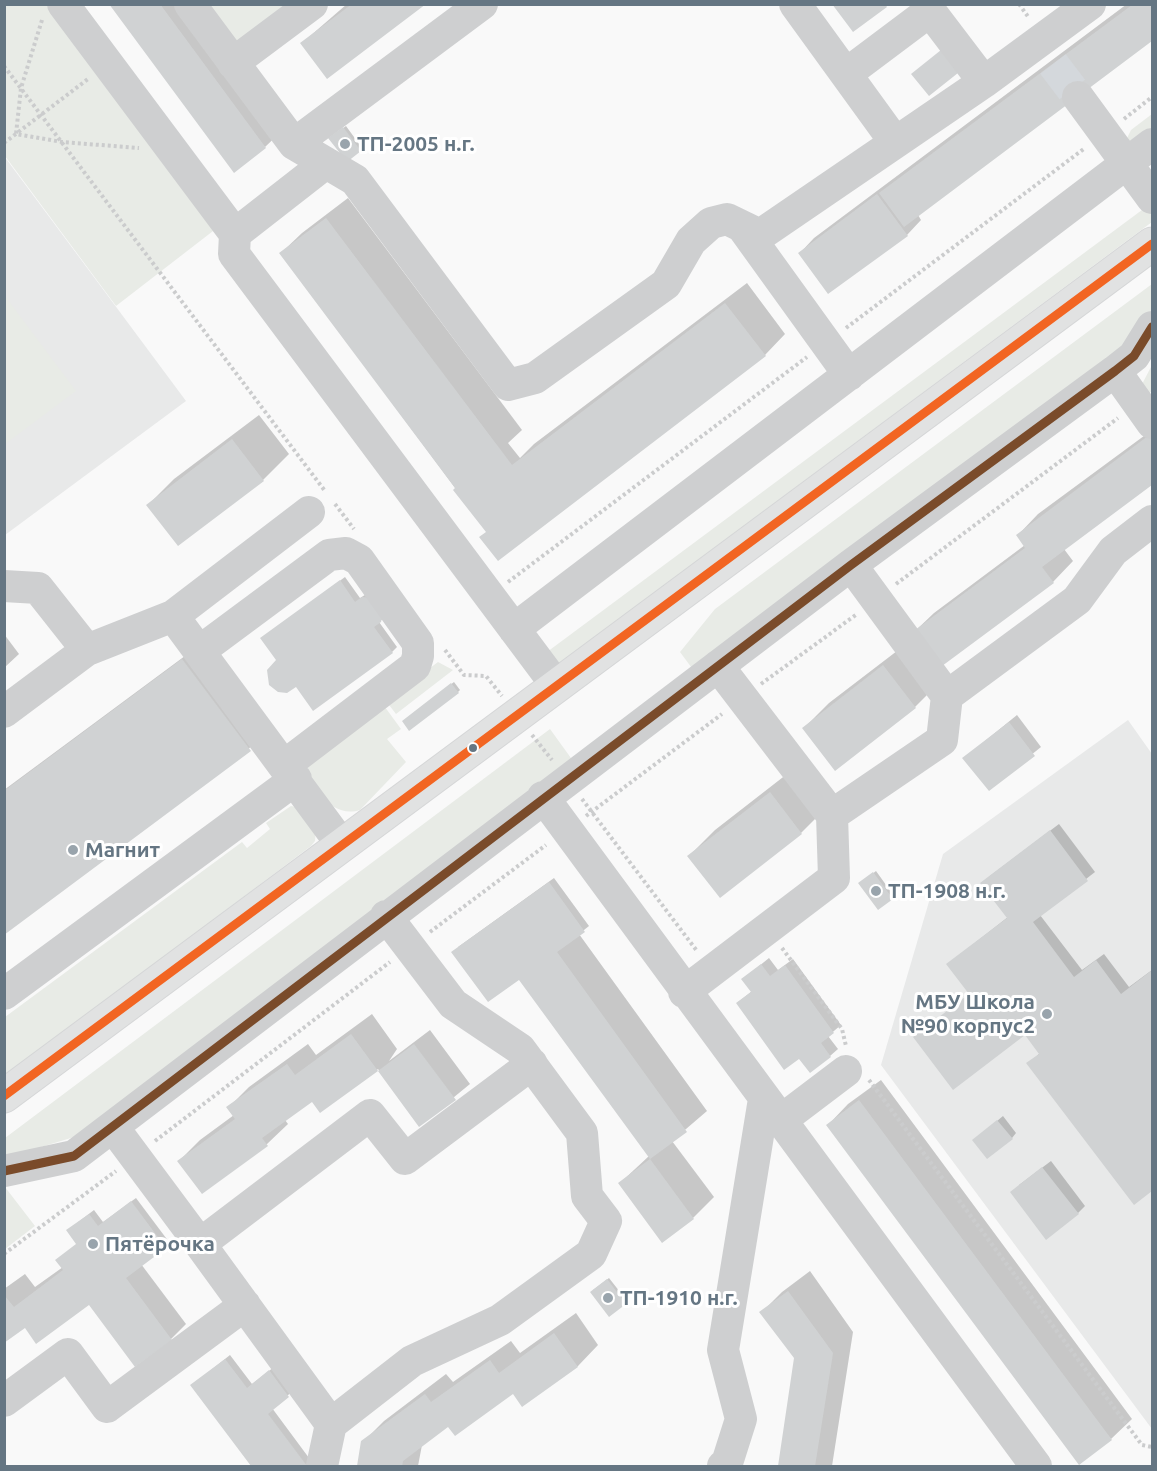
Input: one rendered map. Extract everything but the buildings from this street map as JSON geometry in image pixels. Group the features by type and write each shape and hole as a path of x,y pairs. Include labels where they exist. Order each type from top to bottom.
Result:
{"main road":[{"path":"4,1096 1152,244"}],"street":[{"path":"190,4 294,144 355,180 508,385 535,378 666,284 691,241 711,223 727,219 760,235 984,82 1046,53 1090,4"},
{"path":"233,63 312,4"},
{"path":"294,144 482,4"},
{"path":"795,4 895,142"},
{"path":"846,74 928,8 984,82"},
{"path":"53,10 108,64 173,150 235,234 234,254 556,685"},
{"path":"1078,97 1152,198"},
{"path":"514,629 1152,144"},
{"path":"235,234 326,163"},
{"path":"743,228 849,375"},
{"path":"4,1171 74,1156 386,916 850,565 1115,371 1134,356 1152,327"},
{"path":"1115,371 1145,413"},
{"path":"4,712 87,650 173,616 309,512"},
{"path":"947,696 1077,600 1113,551 1152,521"},
{"path":"4,994 290,772 415,666 418,643 359,560 346,553 329,555 201,650"},
{"path":"832,815 942,740 947,696 850,565"},
{"path":"4,586 38,588 87,650"},
{"path":"173,616 201,650 342,845"},
{"path":"684,992 834,878 832,815 718,666"},
{"path":"555,789 579,821 684,992 1036,1467"},
{"path":"322,1467 332,1424 412,1361 500,1320 591,1254 606,1221 587,1196 582,1133 520,1049 453,1004 386,916"},
{"path":"200,1244 370,1115 405,1159 532,1064"},
{"path":"723,1467 728,1463 741,1419 723,1350 772,1110 852,1065"},
{"path":"113,1127 136,1155 332,1424"},
{"path":"4,1401 68,1354 107,1407 244,1305"}],"path":[{"path":"16,134 21,88 53,10"},
{"path":"4,143 108,64"},
{"path":"4,66 358,535"},
{"path":"16,134 62,142 173,150"},
{"path":"4,1254 411,946 876,599 1145,413"},
{"path":"443,647 464,675 486,676 517,715 555,789 579,821 712,971"},
{"path":"768,928 842,1029 852,1065 1142,1445 1152,1447"}],"shaded area":[{"path":"4,5 63,5 226,221 116,306 5,156"},
{"path":"190,5 312,5 233,63"},
{"path":"1152,114 1152,142 1147,146 1126,140 1131,130"},
{"path":"4,156 186,401 5,535 4,535"},
{"path":"1146,207 1152,216 1152,222 557,665 547,652"},
{"path":"1152,284 1152,320 1130,356 697,675 680,652 715,609"},
{"path":"5,296 76,391 5,444"},
{"path":"1152,365 1152,391 1143,398 1140,388"},
{"path":"438,662 453,670 396,714 386,701"},
{"path":"382,703 401,729 387,739 406,762 360,810 349,812 340,810 324,799 299,766"},
{"path":"1128,720 1152,754 1152,1429 881,1065 943,854"},
{"path":"550,729 576,765 84,1134 5,1158 5,1138"},
{"path":"291,806 296,807 316,830 315,841 311,846 5,1077 5,1017 242,842 247,848 270,829 266,823"},
{"path":"5,1187 35,1226 5,1249"}],"tunnel":[{"path":"1053,64 1078,97"}],"transit line":[{"path":"4,1096 1152,244"},
{"path":"4,1171 74,1156 851,565 1115,371 1134,356 1152,327"}],"place":[{"name":"ТП-2005 н.г.","path":"345,144"},
{"name":"Магнит","path":"73,850"},
{"name":"ТП-1908 н.г.","path":"876,891"},
{"name":"МБУ Школа №90 корпус2","path":"1047,1014"},
{"name":"Пятёрочка","path":"93,1244"},
{"name":"ТП-1910 н.г.","path":"608,1298"}]}
